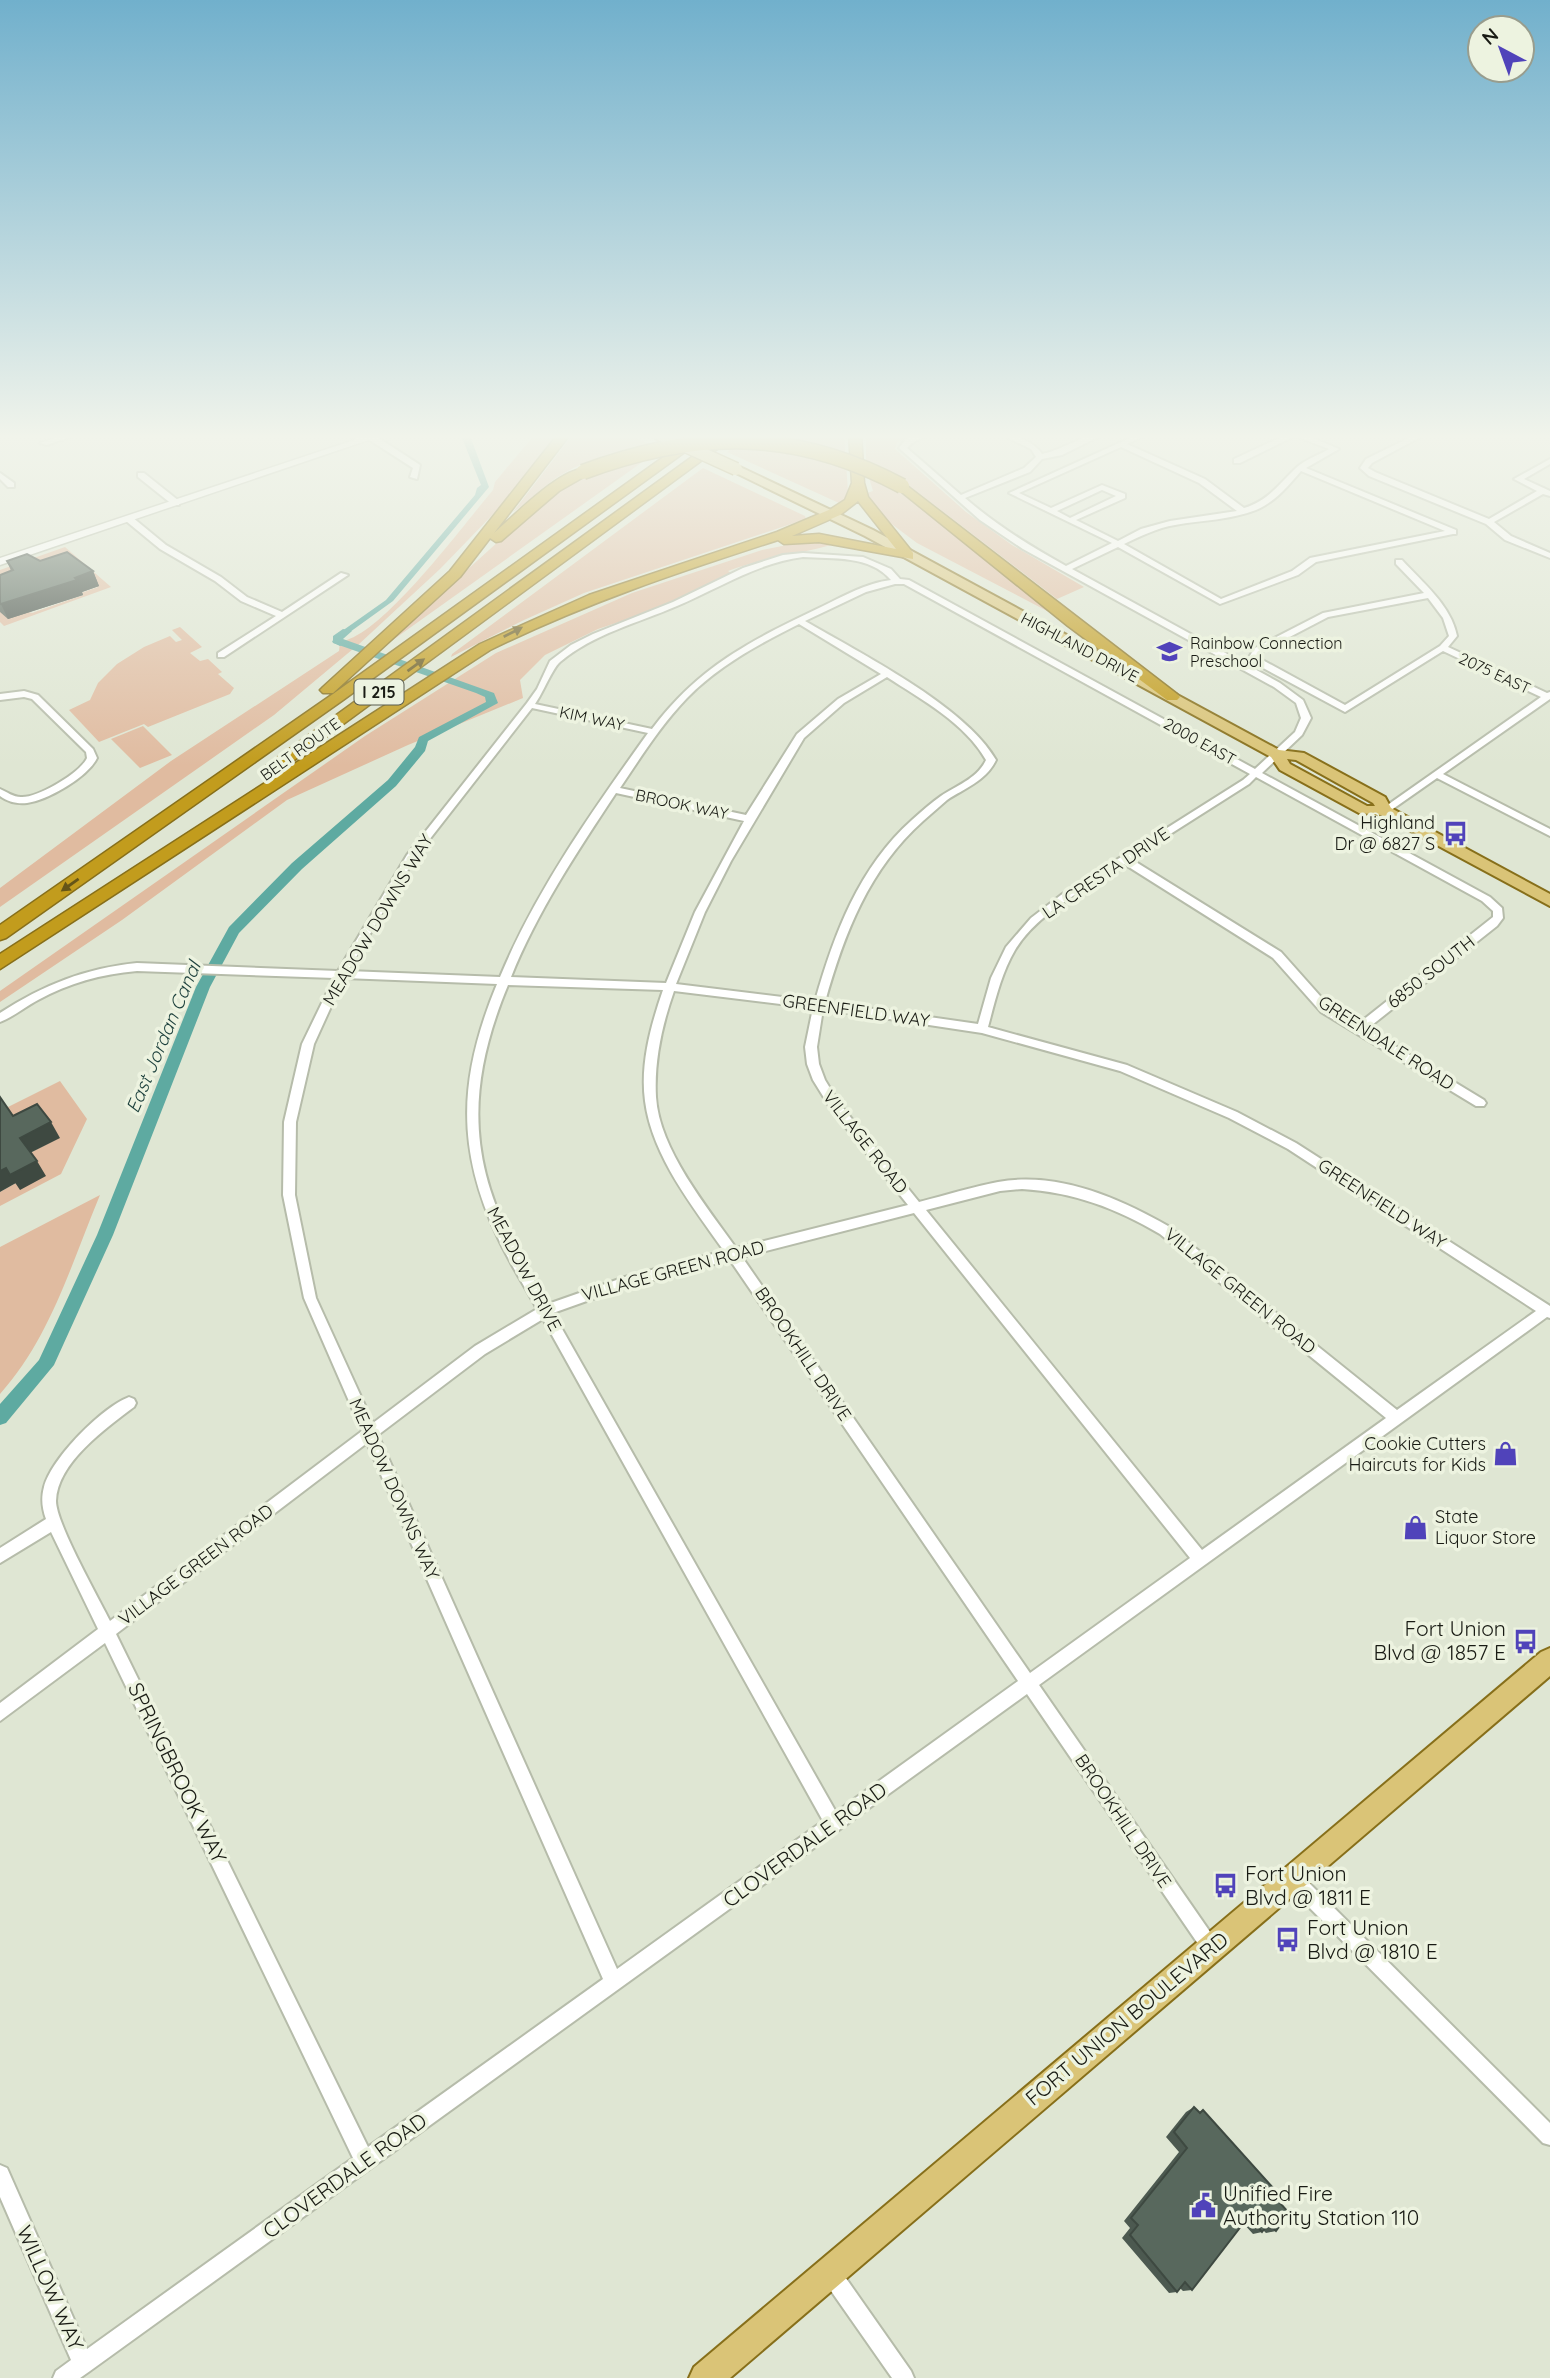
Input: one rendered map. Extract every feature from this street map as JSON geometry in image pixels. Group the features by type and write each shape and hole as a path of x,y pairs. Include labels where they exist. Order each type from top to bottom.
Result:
{"highway":[{"path":"455,574 478,544"},
{"path":"104,861 327,691 490,544"},
{"name":"BELT ROUTE","path":"0,934 551,544"},
{"name":"BELT ROUTE","path":"0,963 581,544"},
{"path":"23,948 485,647 527,625 618,588 749,544"},
{"path":"744,546 757,544"},
{"path":"851,544 908,555"},
{"path":"899,544 908,555"},
{"path":"974,544 1073,623 1172,696"}],"main road":[{"name":"HIGHLAND DRIVE","path":"887,544 1276,754 1285,767 1364,810 1384,811 1550,901"},
{"name":"FORT UNION BOULEVARD","path":"705,2378 1550,1660"}],"street":[{"path":"0,562 54,544"},
{"path":"159,544 218,579 244,599 282,615"},
{"path":"1022,544 1065,569 1115,544"},
{"path":"1119,544 1220,602 1295,573 1313,560 1393,544"},
{"path":"1522,544 1550,556"},
{"name":"MEADOW DOWNS WAY","path":"614,1983 310,1298 289,1195 290,1122 309,1044 341,975 411,857 530,705 553,663 574,647 766,562 803,555 856,558 888,571 897,580"},
{"path":"1399,562 1428,595 1451,623 1452,636 1443,648 1345,709 1261,664 1253,657 1258,650 1326,615 1428,595"},
{"name":"LA CRESTA DRIVE","path":"982,1029 996,978 1012,947 1035,920 1065,897 1246,782 1304,726 1304,710 1293,694 1065,569"},
{"path":"221,655 344,575"},
{"name":"MEADOW DRIVE","path":"834,1824 504,1238 482,1188 472,1136 473,1087 481,1042 505,980 561,869 654,732 694,687 743,650 878,584 897,580"},
{"name":"2000 EAST","path":"897,580 916,586 1255,772 1486,899 1498,910"},
{"name":"VILLAGE ROAD","path":"799,621 887,674 946,714 983,744 991,760 985,771 942,800 908,828 880,861 856,900 838,942 811,1043 813,1064 821,1085 835,1106 1201,1560"},
{"name":"2075 EAST","path":"1443,648 1549,696"},
{"name":"BROOKHILL DRIVE","path":"887,674 841,699 800,736 711,888 670,987 652,1049 648,1073 656,1125 666,1150 734,1254 1211,1948"},
{"path":"0,697 24,694 35,697 92,756 86,768 59,787 38,797 20,800 6,798 0,792"},
{"path":"1384,811 1549,696"},
{"name":"KIM WAY","path":"530,705 654,732"},
{"path":"1436,774 1550,833"},
{"name":"BROOK WAY","path":"614,790 750,819"},
{"name":"GREENDALE ROAD","path":"1124,859 1278,955 1304,989 1325,1009 1480,1103"},
{"name":"6850 SOUTH","path":"1358,1030 1493,924 1498,918 1498,910"},
{"name":"GREENFIELD WAY","path":"0,1018 39,993 90,973 137,967 670,987 820,1005 982,1029 1123,1068 1233,1115 1292,1146 1548,1312"},
{"name":"VILLAGE GREEN ROAD","path":"0,1713 480,1350 544,1311 625,1282 1000,1185 1056,1186 1082,1192 1130,1210 1164,1230 1398,1419"},
{"name":"CLOVERDALE ROAD","path":"63,2378 1548,1312"},
{"name":"SPRINGBROOK WAY","path":"129,1403 88,1435 58,1473 48,1502 54,1522 365,2162"},
{"path":"0,1556 54,1522"},
{"path":"1293,1879 1550,2136"},
{"name":"WILLOW WAY","path":"0,2175 83,2364"},
{"path":"829,2271 904,2378"}],"shaded area":[{"path":"449,544 464,544 358,645 343,641 360,634 380,619"},
{"path":"496,544 527,544 390,642 382,647"},
{"path":"600,544 731,544 584,593 451,657"},
{"path":"792,544 835,544 728,571 731,573 652,611 598,629 545,655 520,680 523,698 408,745 287,800 122,920 0,1002 0,991 365,736 496,653 632,593 762,550"},
{"path":"919,544 968,544 1049,612"},
{"path":"985,544 1011,544 1084,587 1057,599"},
{"path":"65,547 111,587 4,626 0,622 0,602 32,613 98,587 0,592 0,570"},
{"path":"180,627 202,647 190,653 200,661 208,659 222,672 218,674 234,688 230,694 148,727 144,724 99,742 69,710 90,700 98,683 117,664 144,647 170,636 176,642 182,640 172,630"},
{"path":"340,643 353,649 274,715 0,907 0,888 171,761 339,651"},
{"path":"143,726 172,755 140,768 111,739"},
{"path":"60,1081 87,1119 61,1174 0,1206 0,1192 16,1183 30,1153 60,1137 23,1131 0,1111"},
{"path":"100,1195 46,1324 18,1372 0,1394 0,1247"}],"water":[{"path":"433,544 441,544 393,601 343,637 342,640 346,642 340,646 332,642 335,636 386,600"}],"building":[{"path":"67,552 93,571 75,578 77,580 0,603 0,575 13,570 7,561 27,554 40,561"},
{"path":"0,1097 13,1116 37,1104 51,1122 20,1138 37,1161 10,1175 6,1168 0,1171"},
{"name":"Unified Fire Authority Station 110","path":"1194,2107 1200,2113 1203,2110 1275,2190 1272,2194 1289,2213 1276,2231 1269,2223 1262,2232 1249,2216 1192,2290 1185,2282 1177,2292 1130,2235 1138,2225 1131,2218 1187,2148 1174,2132"}],"waterway":[{"name":"East Jordan Canal","path":"0,1417 45,1365 105,1235 203,987 234,930 297,866 392,783 421,748 423,739 492,703 490,695 337,641 338,636 347,631"}],"place":[{"name":"Rainbow Connection Preschool","path":"1170,652"},
{"name":"Highland Dr @ 6827 S","path":"1455,833"},
{"name":"Cookie Cutters Haircuts for Kids","path":"1506,1454"},
{"name":"State Liquor Store","path":"1415,1527"},
{"name":"Fort Union Blvd @ 1857 E","path":"1526,1641"},
{"name":"Fort Union Blvd @ 1811 E","path":"1225,1886"},
{"name":"Fort Union Blvd @ 1810 E","path":"1287,1940"},
{"name":"Unified Fire Authority Station 110","path":"1203,2206"}]}
